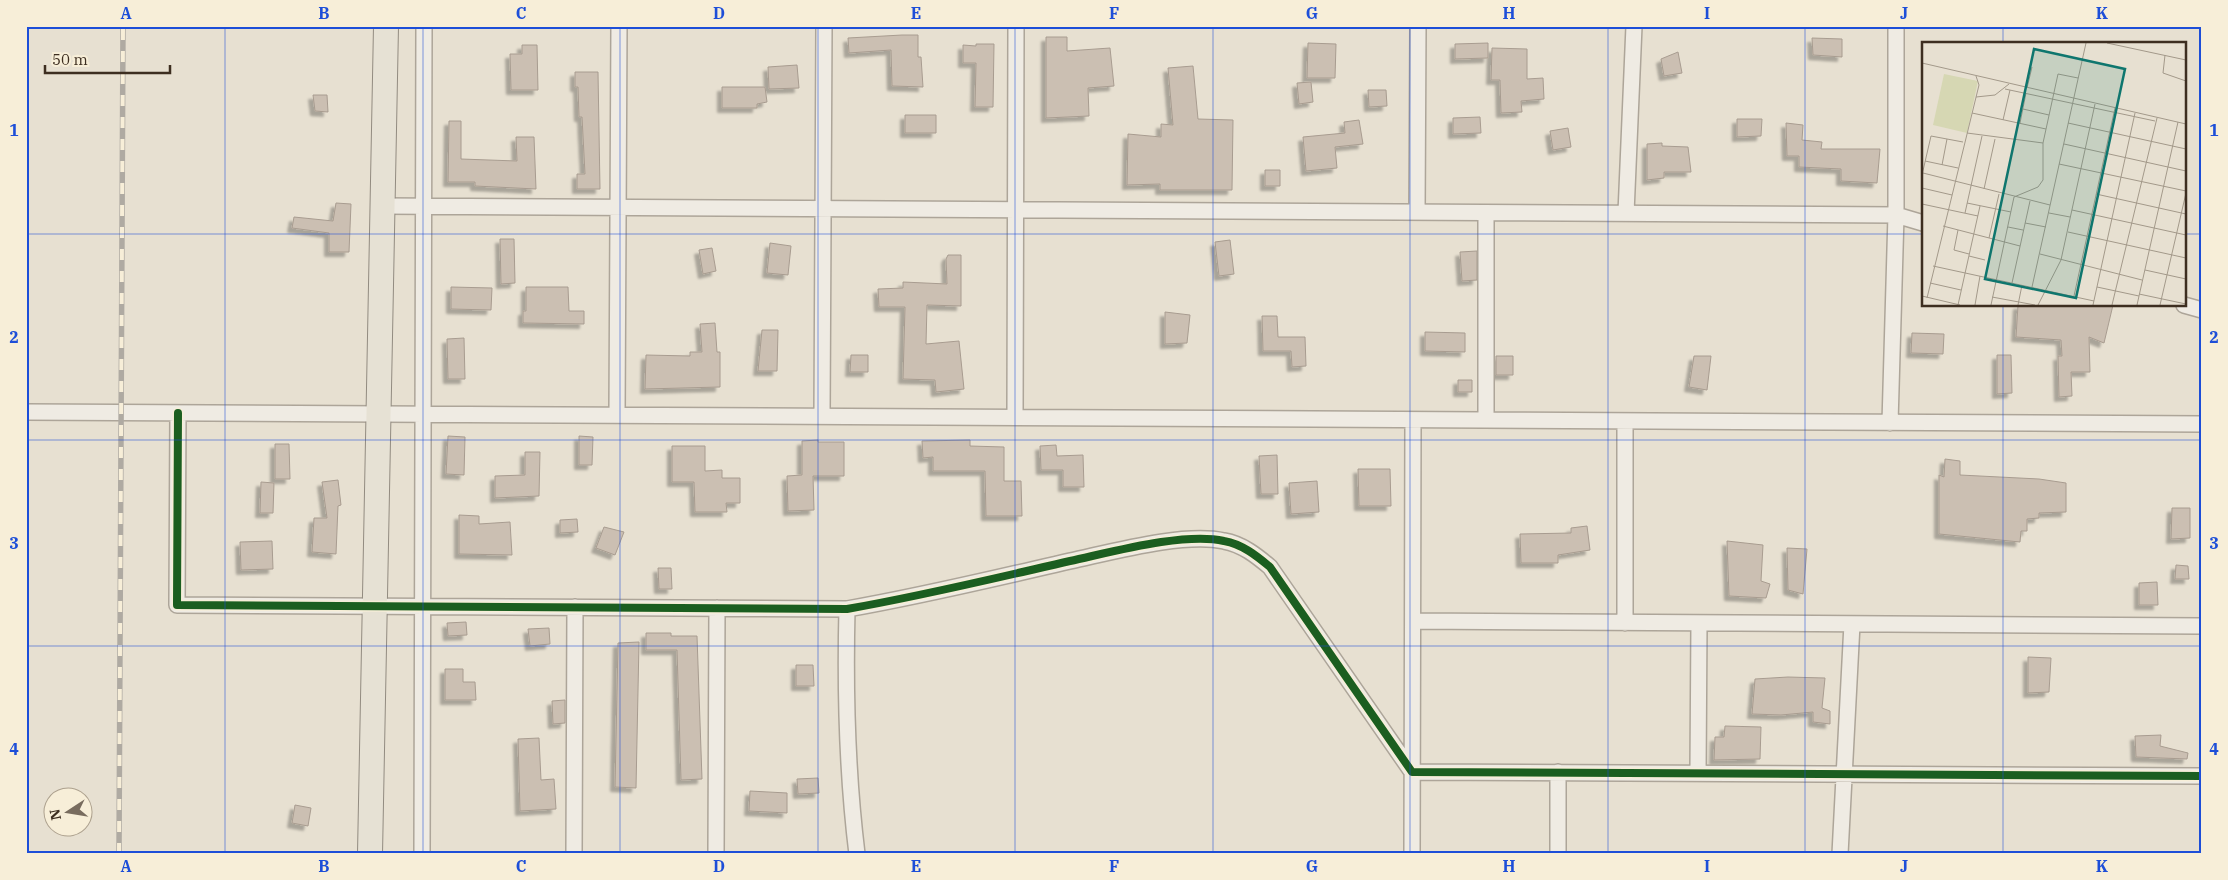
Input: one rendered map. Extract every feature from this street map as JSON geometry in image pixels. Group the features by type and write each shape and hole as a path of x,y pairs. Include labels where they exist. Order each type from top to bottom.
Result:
{"main road":[{"path":"370,854 386,26"}],"street":[{"path":"422,854 424,26"},
{"path":"617,415 618,26"},
{"path":"822,416 824,26"},
{"path":"1015,418 1016,26"},
{"path":"1417,212 1418,26"},
{"path":"1626,213 1634,26"},
{"path":"1890,422 1896,215 1896,26"},
{"path":"383,206 1896,215 1922,223"},
{"path":"1486,213 1486,420"},
{"path":"2186,306 2202,310"},
{"path":"26,412 2202,424"},
{"path":"178,413 177,605 847,609 895,601 1132,547 1197,539 1225,541 1254,554 1270,567 1412,772"},
{"path":"1412,854 1413,420"},
{"path":"1625,421 1625,622"},
{"path":"574,854 575,607"},
{"path":"716,608 716,854"},
{"path":"847,609 846,657 851,808 858,854"},
{"path":"1413,621 2202,626"},
{"path":"1698,773 1699,623"},
{"path":"1840,854 1852,624"},
{"path":"1412,772 2202,776"},
{"path":"1558,772 1558,854"}],"building":[{"path":"918,35 918,57 921,57 923,87 892,86 891,50 849,53 848,38"},
{"path":"1046,37 1067,37 1067,51 1110,48 1114,86 1088,88 1089,116 1046,118"},
{"path":"1812,38 1842,39 1842,57 1813,55"},
{"path":"1308,43 1336,44 1335,78 1307,78"},
{"path":"1488,43 1488,58 1455,59 1455,44"},
{"path":"976,44 994,44 993,107 975,107 976,63 963,63 963,45 976,46"},
{"path":"522,45 537,45 538,90 511,90 510,54 522,54"},
{"path":"1492,48 1527,49 1527,79 1543,78 1544,99 1521,101 1522,112 1501,113 1500,80 1491,80"},
{"path":"1678,52 1682,73 1664,76 1661,59"},
{"path":"797,65 799,88 769,89 768,67"},
{"path":"1193,66 1198,119 1233,120 1232,190 1160,190 1160,184 1127,185 1128,134 1161,137 1161,124 1173,125 1168,68"},
{"path":"575,72 598,72 600,189 577,189 577,174 585,174 582,117 579,117 578,87 575,87"},
{"path":"1311,82 1313,102 1299,104 1297,83"},
{"path":"722,87 765,87 767,102 757,104 757,108 722,108"},
{"path":"1368,90 1386,90 1387,106 1369,107"},
{"path":"313,95 327,95 328,112 315,111"},
{"path":"905,115 936,115 936,133 905,133"},
{"path":"1480,117 1481,133 1453,134 1453,118"},
{"path":"1737,119 1762,119 1761,136 1737,137"},
{"path":"1359,120 1363,144 1335,147 1337,168 1306,171 1303,137 1345,133 1344,122"},
{"path":"449,121 461,121 461,159 517,161 516,137 534,137 536,189 475,186 475,182 448,182"},
{"path":"1786,123 1803,125 1802,140 1822,142 1821,149 1880,149 1877,183 1841,181 1841,169 1799,167 1799,156 1787,156"},
{"path":"1568,128 1571,147 1553,150 1550,131"},
{"path":"1662,143 1662,146 1688,147 1691,172 1664,172 1664,178 1647,180 1647,144"},
{"path":"1265,170 1280,170 1280,186 1265,186"},
{"path":"336,203 351,204 349,252 329,252 329,233 292,228 294,217 333,221"},
{"path":"500,239 514,239 515,283 501,284"},
{"path":"1230,240 1234,274 1219,276 1215,242"},
{"path":"770,243 791,246 788,275 767,273"},
{"path":"712,248 716,271 703,274 699,250"},
{"path":"1477,251 1477,280 1462,281 1460,252"},
{"path":"948,255 961,255 961,306 927,305 926,344 959,341 964,389 936,392 935,380 903,379 905,307 879,307 878,289 903,288 903,282 947,284 946,259"},
{"path":"451,287 492,288 491,310 451,309"},
{"path":"526,287 568,287 569,311 584,311 584,324 523,323 523,311 526,311"},
{"path":"2018,306 2113,306 2104,343 2089,337 2090,372 2071,372 2072,396 2059,397 2058,356 2062,356 2061,340 2016,337"},
{"path":"1165,312 1190,315 1187,343 1165,344"},
{"path":"1262,316 1277,316 1278,337 1305,337 1306,366 1292,367 1291,351 1263,351"},
{"path":"715,323 717,352 720,352 720,387 645,389 646,355 690,356 690,352 702,352 700,324"},
{"path":"762,330 778,330 777,371 758,371"},
{"path":"1425,332 1465,333 1465,352 1425,351"},
{"path":"1912,333 1944,334 1943,354 1911,353"},
{"path":"464,338 465,379 448,379 447,339"},
{"path":"851,355 868,355 868,372 850,372"},
{"path":"1997,355 2011,355 2012,393 1997,394"},
{"path":"1496,356 1513,356 1513,375 1496,375"},
{"path":"1694,356 1711,356 1707,390 1689,387"},
{"path":"1458,380 1472,380 1472,392 1458,392"},
{"path":"448,436 465,437 464,475 446,474"},
{"path":"579,436 593,437 592,465 579,465"},
{"path":"818,440 818,442 844,442 844,476 813,476 814,510 788,511 787,476 802,475 802,441"},
{"path":"970,440 970,446 1004,447 1004,481 1021,481 1022,516 986,516 985,471 933,471 933,457 923,458 922,441"},
{"path":"275,444 289,444 290,479 275,479"},
{"path":"1056,445 1057,456 1083,455 1084,487 1063,487 1063,470 1041,470 1040,446"},
{"path":"672,446 705,446 705,471 722,470 722,478 740,478 740,503 726,503 727,512 695,512 694,482 672,482"},
{"path":"525,452 540,452 539,496 495,498 495,476 525,475"},
{"path":"1277,455 1278,494 1261,494 1259,456"},
{"path":"1945,459 1960,461 1960,475 2039,479 2066,483 2066,512 2039,513 2039,518 2027,519 2027,531 2021,531 2020,542 1939,534 1939,475 1944,477"},
{"path":"1358,469 1390,469 1391,506 1359,506"},
{"path":"338,480 341,505 338,506 336,554 312,552 314,518 327,518 322,482"},
{"path":"1317,481 1319,512 1291,514 1289,483"},
{"path":"261,482 274,483 273,513 260,513"},
{"path":"2172,508 2190,508 2190,538 2171,539"},
{"path":"459,515 479,516 479,524 510,522 512,555 459,554"},
{"path":"577,519 578,532 560,533 560,520"},
{"path":"1587,526 1590,550 1558,555 1558,563 1521,563 1520,534 1571,533 1571,528"},
{"path":"604,527 624,532 615,555 596,548"},
{"path":"272,541 273,569 241,570 240,542"},
{"path":"1727,541 1763,545 1761,581 1770,584 1766,598 1729,596"},
{"path":"1787,548 1807,549 1803,594 1788,590"},
{"path":"2176,565 2188,566 2189,579 2175,579"},
{"path":"658,568 671,568 672,589 659,589"},
{"path":"2157,582 2158,605 2139,605 2139,583"},
{"path":"466,622 467,635 448,636 447,623"},
{"path":"549,628 550,644 530,646 528,629"},
{"path":"646,633 671,633 671,636 697,636 702,779 681,780 677,650 646,650"},
{"path":"639,642 636,788 615,787 618,643"},
{"path":"2028,657 2051,658 2049,692 2028,693"},
{"path":"796,665 813,665 814,686 796,686"},
{"path":"445,669 463,669 463,682 475,682 476,700 445,700"},
{"path":"1788,677 1825,678 1822,708 1830,711 1830,724 1813,722 1813,712 1781,715 1752,714 1755,679"},
{"path":"565,700 565,723 553,724 552,701"},
{"path":"1725,726 1761,727 1760,759 1714,760 1715,737 1724,737"},
{"path":"2161,735 2160,746 2188,753 2187,759 2136,757 2135,736"},
{"path":"539,738 541,780 554,779 556,809 520,811 518,739"},
{"path":"818,778 819,793 798,794 797,779"},
{"path":"750,791 787,793 787,813 749,811"},
{"path":"295,805 311,808 308,826 292,823"}],"railway":[{"path":"119,854 123,26"}],"cycle path":[{"path":"178,413 177,605 847,609 931,593 1127,548 1169,541 1208,539 1237,545 1270,567 1412,772 2202,776"}]}
